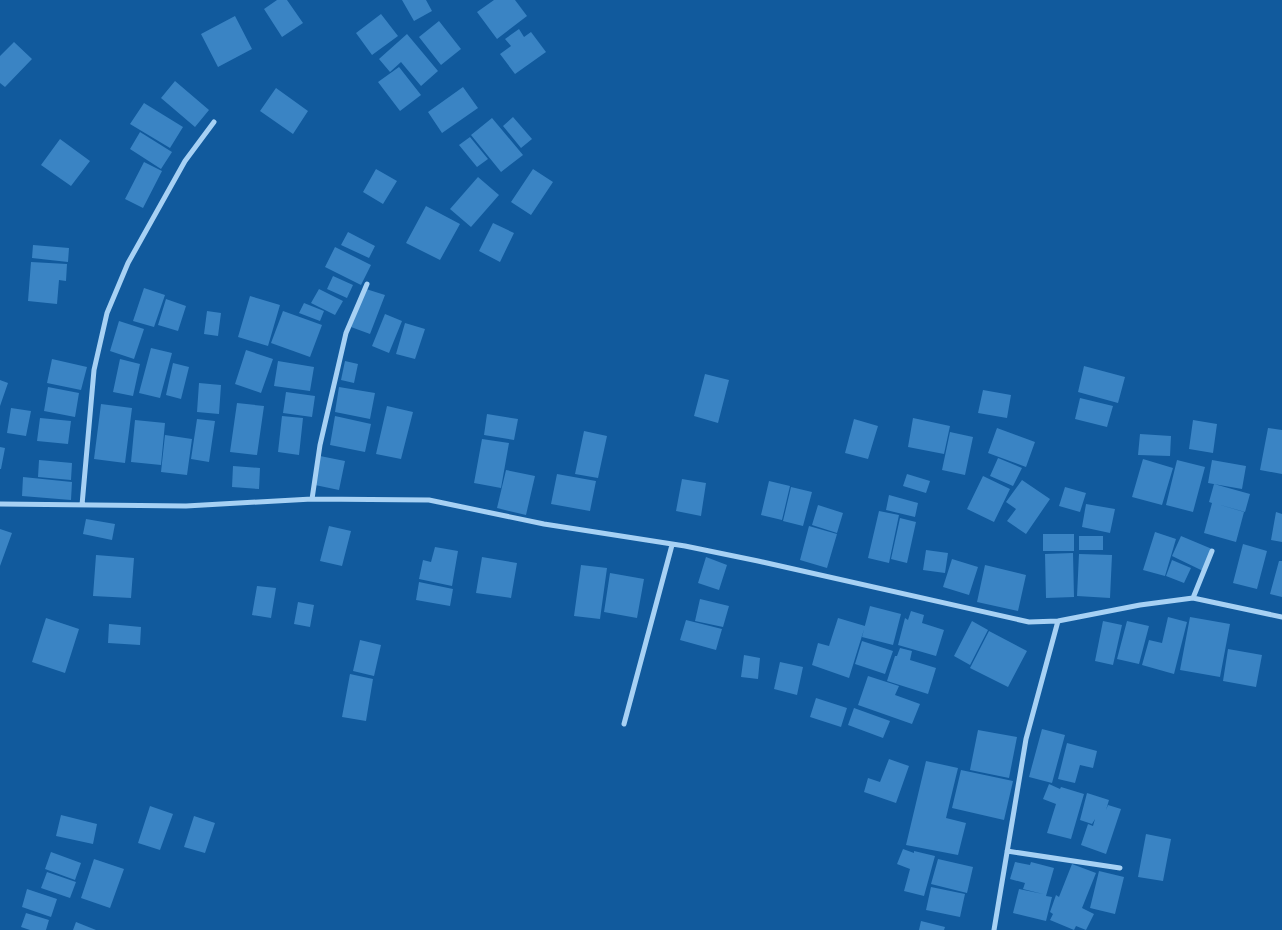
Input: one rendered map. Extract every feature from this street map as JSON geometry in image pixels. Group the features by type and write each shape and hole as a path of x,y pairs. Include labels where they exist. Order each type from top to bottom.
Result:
{"street":[{"path":"82,505 94,370 107,313 128,263 185,161 214,122"},
{"path":"312,499 320,444 346,333 367,284"},
{"path":"0,504 186,506 312,499 429,500 544,524 672,544 758,561 1029,622 1058,621 1140,605 1193,598 1282,617"},
{"path":"624,724 672,544"},
{"path":"1193,598 1212,550"},
{"path":"994,930 1026,739 1058,621"},
{"path":"1007,850 1120,868"}],"building":[{"path":"277,0 287,0 303,23 282,37 264,9"},
{"path":"402,0 426,0 432,11 414,21"},
{"path":"494,0 515,0 527,16 497,39 477,12"},
{"path":"381,14 398,36 372,55 356,33"},
{"path":"235,16 252,49 218,67 201,34"},
{"path":"439,21 461,49 441,65 419,37"},
{"path":"519,29 524,37 531,32 546,52 515,74 500,54 511,46 505,39"},
{"path":"407,34 438,71 421,86 401,62 390,72 379,59"},
{"path":"14,42 32,59 5,87 0,83 0,56"},
{"path":"399,67 421,95 400,111 378,82"},
{"path":"175,81 209,110 195,127 161,98"},
{"path":"463,87 478,108 442,133 428,112"},
{"path":"276,88 308,111 293,134 260,111"},
{"path":"144,103 183,127 170,148 130,124"},
{"path":"513,117 532,139 521,148 503,126"},
{"path":"492,118 523,155 501,172 471,135"},
{"path":"140,132 172,152 161,169 130,149"},
{"path":"470,137 488,159 477,167 459,145"},
{"path":"60,139 90,161 71,186 41,165"},
{"path":"144,162 162,171 143,208 125,199"},
{"path":"376,169 397,181 383,204 363,192"},
{"path":"533,169 553,182 531,215 511,202"},
{"path":"478,177 499,195 471,227 450,209"},
{"path":"426,206 460,224 440,260 406,243"},
{"path":"493,223 514,233 500,262 479,251"},
{"path":"348,232 375,246 369,258 341,245"},
{"path":"33,245 69,248 68,262 32,258"},
{"path":"335,247 371,265 361,285 325,267"},
{"path":"31,262 67,264 66,281 59,280 57,304 28,301"},
{"path":"333,276 353,285 347,298 327,289"},
{"path":"144,288 165,295 154,327 133,321"},
{"path":"319,289 343,301 335,315 311,303"},
{"path":"366,289 385,295 370,334 351,327"},
{"path":"250,296 280,305 268,346 238,337"},
{"path":"166,299 186,306 178,331 158,325"},
{"path":"304,303 324,311 320,321 299,313"},
{"path":"207,311 221,313 218,336 204,334"},
{"path":"283,311 322,325 310,357 271,343"},
{"path":"385,314 402,321 389,353 372,346"},
{"path":"119,321 144,329 134,359 110,351"},
{"path":"405,323 425,329 415,359 396,354"},
{"path":"151,348 172,353 160,398 139,393"},
{"path":"246,350 273,359 261,393 235,384"},
{"path":"52,359 87,367 81,390 47,383"},
{"path":"120,359 140,364 133,396 113,392"},
{"path":"278,361 314,367 310,391 274,386"},
{"path":"345,361 358,364 354,383 341,380"},
{"path":"173,363 189,367 181,399 166,395"},
{"path":"1084,366 1125,377 1118,403 1078,392"},
{"path":"705,374 729,380 718,423 694,416"},
{"path":"0,380 8,383 0,406"},
{"path":"199,383 221,385 219,414 197,412"},
{"path":"48,387 79,393 75,417 44,411"},
{"path":"339,387 375,393 370,419 335,412"},
{"path":"983,390 1011,395 1007,418 978,413"},
{"path":"286,392 315,396 312,417 283,413"},
{"path":"1080,398 1113,406 1107,427 1075,419"},
{"path":"237,403 264,406 257,455 230,452"},
{"path":"101,404 132,408 125,463 94,459"},
{"path":"387,406 413,412 401,459 376,454"},
{"path":"11,408 31,411 26,436 7,433"},
{"path":"487,414 518,419 514,440 484,435"},
{"path":"282,416 303,418 299,455 278,452"},
{"path":"335,416 371,424 365,452 330,445"},
{"path":"40,418 71,421 68,444 37,441"},
{"path":"913,418 950,426 944,454 908,447"},
{"path":"197,419 215,421 209,462 191,459"},
{"path":"854,419 878,426 868,459 845,453"},
{"path":"135,420 165,423 161,465 131,462"},
{"path":"1193,420 1217,424 1213,453 1189,449"},
{"path":"997,428 1035,442 1026,467 988,453"},
{"path":"1268,428 1282,430 1282,474 1260,470"},
{"path":"584,431 607,436 598,478 575,474"},
{"path":"950,432 973,437 965,475 942,470"},
{"path":"1140,434 1171,436 1170,456 1138,455"},
{"path":"165,435 192,439 187,475 161,472"},
{"path":"482,439 509,443 501,488 474,483"},
{"path":"0,447 5,448 1,469 0,469"},
{"path":"320,456 345,461 339,490 315,485"},
{"path":"998,458 1022,468 1013,486 990,476"},
{"path":"1143,459 1173,468 1162,505 1132,497"},
{"path":"39,460 72,463 71,480 38,477"},
{"path":"1177,460 1205,467 1193,512 1166,505"},
{"path":"1212,460 1246,466 1242,489 1208,483"},
{"path":"233,466 260,468 259,489 232,487"},
{"path":"506,470 535,476 526,515 497,508"},
{"path":"557,474 596,481 590,511 551,504"},
{"path":"907,474 930,481 926,493 903,486"},
{"path":"983,476 1010,489 994,522 967,509"},
{"path":"23,477 72,482 71,500 22,496"},
{"path":"682,479 706,483 701,516 676,511"},
{"path":"1022,480 1050,499 1026,534 1007,521 1016,509 1006,502"},
{"path":"769,481 790,486 782,520 761,515"},
{"path":"1214,484 1250,494 1245,512 1217,504 1244,512 1236,542 1204,533 1212,503 1209,502"},
{"path":"791,487 812,492 803,526 783,521"},
{"path":"1065,487 1086,493 1080,512 1059,506"},
{"path":"889,495 918,503 915,517 886,510"},
{"path":"1086,504 1115,509 1110,533 1082,527"},
{"path":"818,505 843,513 837,533 812,525"},
{"path":"879,511 899,515 889,563 868,558"},
{"path":"1276,512 1282,514 1282,542 1271,540"},
{"path":"900,518 916,522 907,563 891,559"},
{"path":"86,519 115,524 112,540 83,534"},
{"path":"329,526 351,531 342,566 320,561"},
{"path":"809,526 837,534 827,568 800,560"},
{"path":"0,529 12,533 0,566"},
{"path":"1155,532 1176,539 1165,576 1143,570"},
{"path":"1043,534 1074,534 1074,551 1043,551"},
{"path":"1079,536 1103,536 1103,550 1079,550"},
{"path":"1181,536 1212,549 1203,571 1172,556"},
{"path":"1243,544 1267,551 1257,589 1233,583"},
{"path":"435,547 458,551 452,586 419,579 423,560 431,562"},
{"path":"926,550 948,553 945,573 923,570"},
{"path":"1073,553 1074,597 1046,598 1045,554"},
{"path":"1079,554 1112,555 1110,598 1077,596"},
{"path":"96,555 134,558 131,598 93,596"},
{"path":"482,557 517,563 511,598 476,593"},
{"path":"706,557 727,565 719,590 698,583"},
{"path":"952,559 978,567 969,595 943,587"},
{"path":"1172,560 1191,568 1184,583 1166,576"},
{"path":"1279,561 1282,561 1282,597 1270,594"},
{"path":"581,565 607,568 600,619 574,616"},
{"path":"985,565 1026,575 1018,611 977,602"},
{"path":"610,573 644,579 637,618 604,612"},
{"path":"419,582 453,589 450,606 416,600"},
{"path":"257,586 276,588 271,618 252,615"},
{"path":"700,599 729,606 723,627 695,621"},
{"path":"298,602 314,605 310,627 294,624"},
{"path":"870,606 901,614 893,645 862,637"},
{"path":"911,611 924,615 922,623 944,630 936,656 898,645 905,618 908,620"},
{"path":"1168,617 1187,622 1174,674 1142,665 1149,640 1162,643"},
{"path":"1190,617 1230,624 1220,677 1180,670"},
{"path":"46,618 79,629 65,673 32,662"},
{"path":"838,618 865,626 849,678 812,665 818,643 829,646"},
{"path":"686,620 722,629 716,650 680,640"},
{"path":"972,621 988,630 970,665 954,656"},
{"path":"1103,621 1122,625 1113,665 1095,661"},
{"path":"1127,621 1149,626 1139,664 1117,659"},
{"path":"109,624 141,627 140,645 108,643"},
{"path":"989,631 1027,651 1008,687 970,668"},
{"path":"360,640 381,645 374,676 353,671"},
{"path":"862,641 893,651 885,674 855,664"},
{"path":"900,648 912,651 910,660 936,668 928,694 887,681 895,656 897,656"},
{"path":"1228,649 1262,655 1256,687 1223,681"},
{"path":"744,655 760,658 758,679 741,677"},
{"path":"780,662 803,667 797,695 774,689"},
{"path":"350,674 373,679 366,721 342,717"},
{"path":"868,676 899,686 895,695 920,704 912,724 858,705"},
{"path":"816,698 847,708 841,727 810,717"},
{"path":"854,708 890,721 883,738 848,725"},
{"path":"1042,729 1065,735 1052,783 1029,777"},
{"path":"978,730 1017,737 1009,778 970,770"},
{"path":"1067,743 1097,751 1093,768 1080,765 1075,783 1058,779"},
{"path":"889,759 909,766 896,803 864,792 868,778 880,782"},
{"path":"926,761 958,768 946,818 966,823 958,855 906,845"},
{"path":"961,770 1013,781 1004,820 952,808"},
{"path":"1049,784 1060,789 1061,787 1084,794 1071,839 1047,833 1056,804 1043,799"},
{"path":"1087,793 1109,800 1106,810 1108,805 1121,809 1106,854 1081,845 1088,824 1093,826 1095,819 1092,824 1080,820"},
{"path":"150,806 173,814 160,850 138,843"},
{"path":"61,815 97,824 93,844 56,836"},
{"path":"194,816 215,823 205,853 184,847"},
{"path":"1146,834 1171,839 1163,881 1138,877"},
{"path":"903,849 914,853 914,851 935,856 924,896 904,891 910,869 897,864"},
{"path":"51,852 81,863 75,880 45,869"},
{"path":"94,859 124,869 110,908 81,898"},
{"path":"938,859 973,867 967,893 931,884"},
{"path":"1015,862 1030,865 1031,862 1054,868 1046,896 1052,897 1046,921 1013,913 1019,889 1043,894 1023,889 1025,883 1010,879"},
{"path":"1072,864 1096,873 1082,908 1094,914 1086,930 1076,926 1074,930 1050,920 1053,914 1050,912 1056,895 1059,897"},
{"path":"1099,871 1124,877 1115,914 1090,908"},
{"path":"47,872 76,882 70,898 41,888"},
{"path":"931,887 965,894 960,917 926,910"},
{"path":"27,889 57,899 51,917 22,907"},
{"path":"26,913 49,920 46,930 30,930 21,927"},
{"path":"921,921 945,927 944,930 919,930"},
{"path":"76,922 96,930 73,930"}]}
